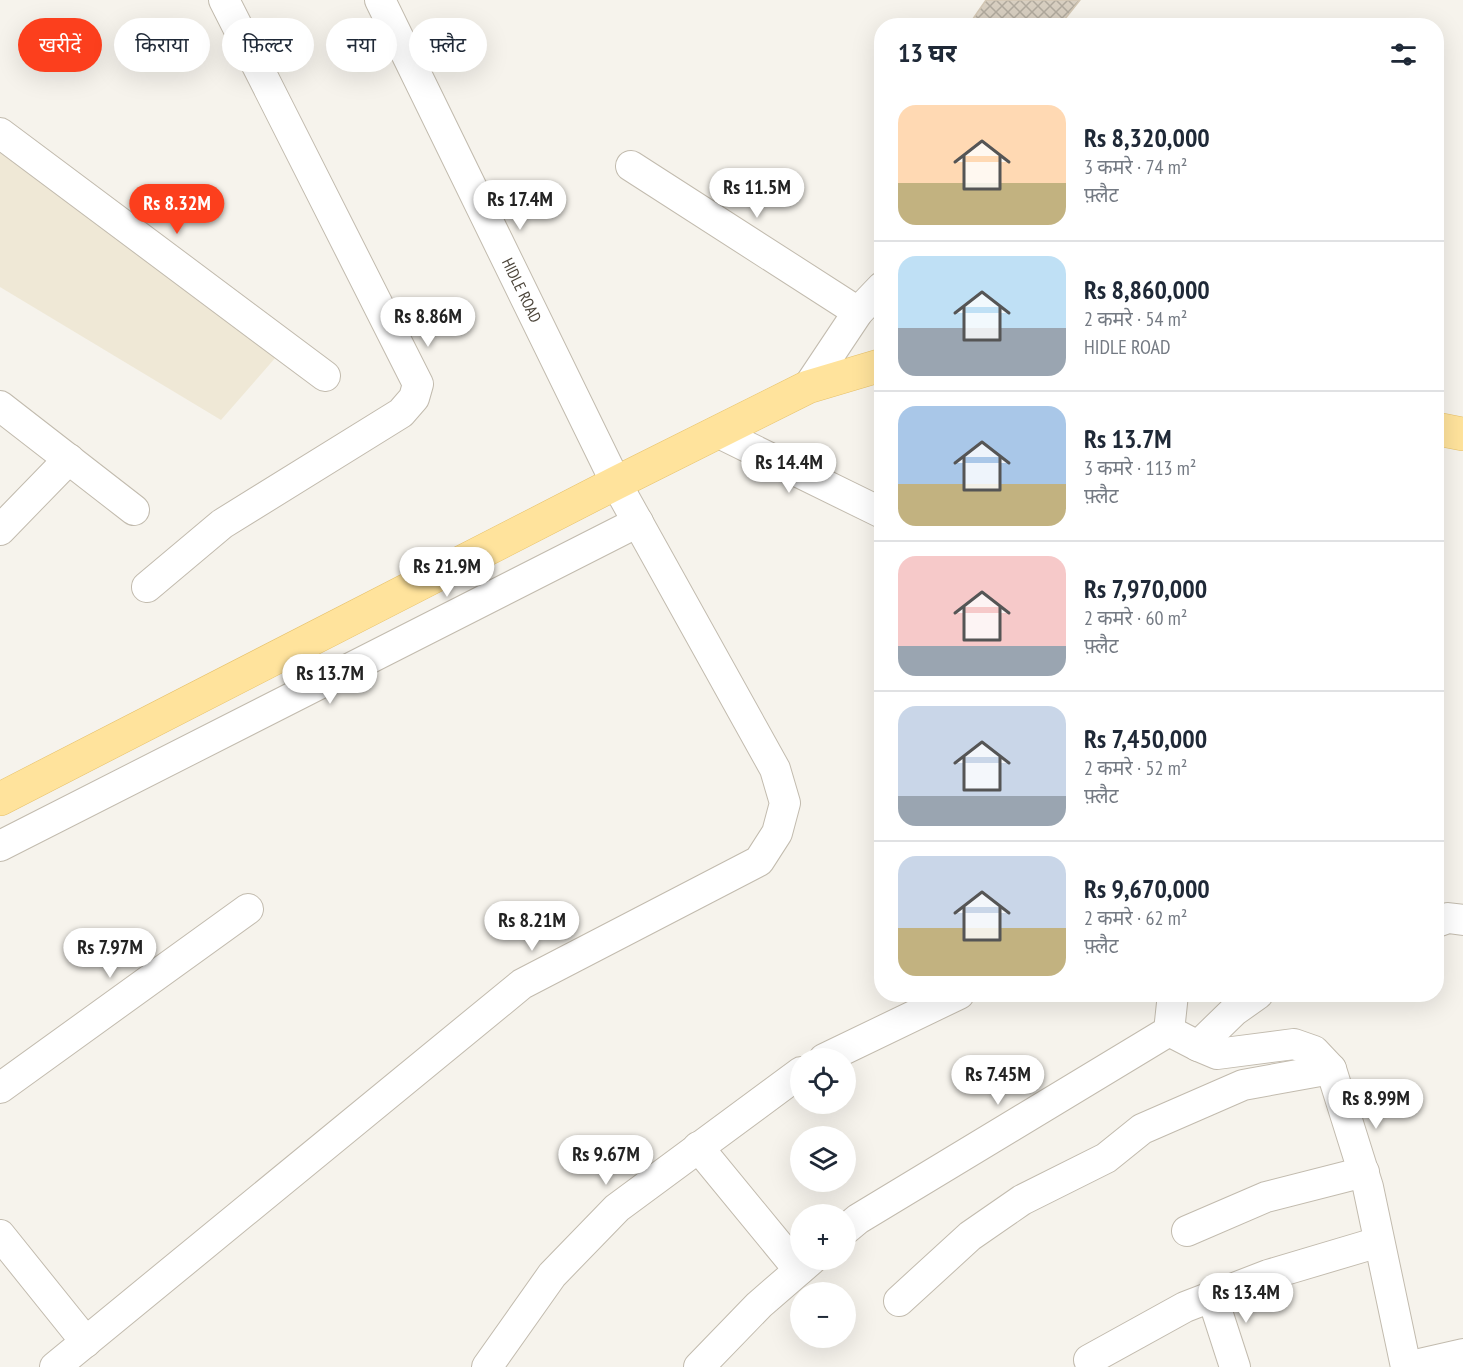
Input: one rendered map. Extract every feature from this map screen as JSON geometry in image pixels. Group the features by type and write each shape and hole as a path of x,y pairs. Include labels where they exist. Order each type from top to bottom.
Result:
{"main road":[{"path":"0,798 808,387 874,373"},
{"path":"1444,430 1463,434"}],"street":[{"path":"147,587 222,524 401,414 414,398 418,384 224,0"},
{"name":"HIDLE ROAD","path":"55,1367 522,984 759,861 777,833 785,802 775,769 616,483 381,0"},
{"path":"0,133 325,376"},
{"path":"631,166 858,312"},
{"path":"808,387 858,312 874,295"},
{"path":"0,406 134,510"},
{"path":"717,432 874,509"},
{"path":"0,530 69,459"},
{"path":"0,846 638,522"},
{"path":"0,1088 248,909"},
{"path":"1444,919 1463,920"},
{"path":"847,1048 942,1002"},
{"path":"1169,1030 1172,1002"},
{"path":"1198,1047 1234,1011 1247,1002"},
{"path":"1169,1030 1198,1047 1217,1054 1294,1044 1314,1052 1331,1069 1364,1172 1406,1367 1463,1354"},
{"path":"856,1221 1169,1030"},
{"path":"899,1301 970,1236 1022,1200 1106,1158 1142,1128 1243,1085 1331,1069"},
{"path":"487,1367 552,1275 617,1208 790,1079"},
{"path":"698,1147 790,1248"},
{"path":"1187,1231 1266,1197 1364,1172"},
{"path":"0,1235 86,1342"},
{"path":"1089,1360 1185,1307 1212,1296 1268,1275 1379,1242"},
{"path":"699,1367 759,1305 799,1270"},
{"path":"1212,1296 1235,1367"}],"shaded area":[{"path":"0,149 276,357 221,420 0,287"}],"building":[{"path":"986,0 1080,0 1066,18 974,18"}]}
